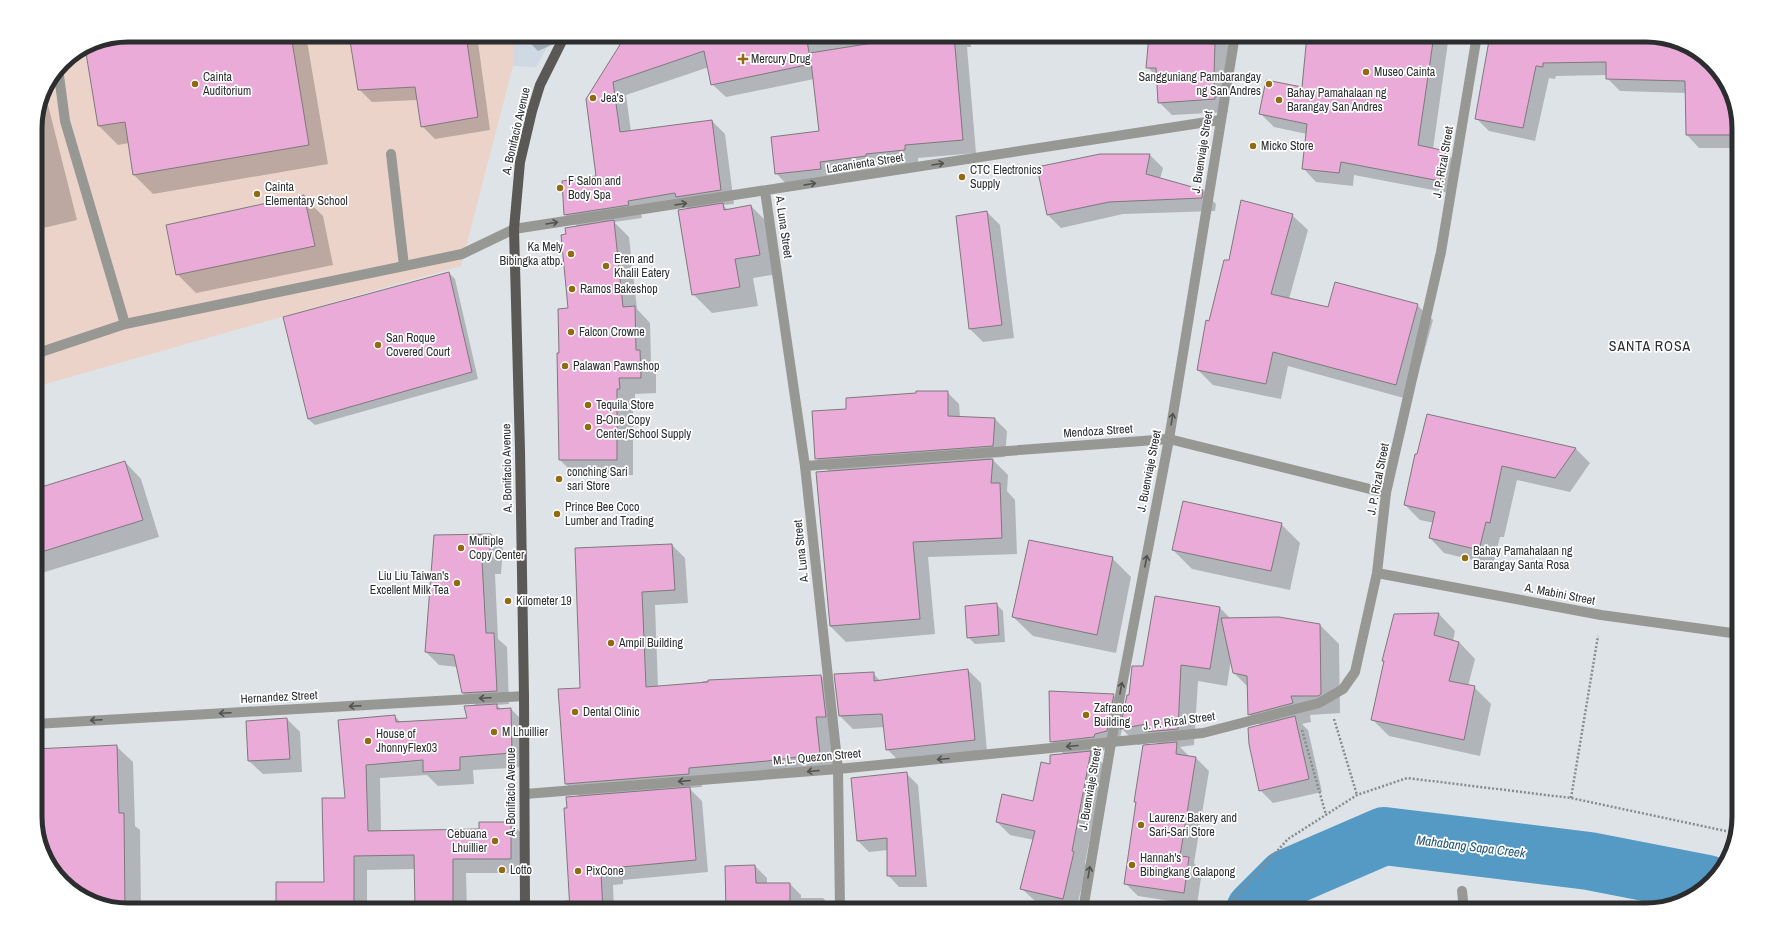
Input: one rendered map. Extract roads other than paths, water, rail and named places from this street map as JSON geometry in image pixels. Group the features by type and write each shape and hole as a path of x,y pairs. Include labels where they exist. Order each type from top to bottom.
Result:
{"main road":[{"name":"A. Bonifacio Avenue","path":"525,903 524,696 520,450 514,229 520,162 532,111 540,85 562,42"}],"street":[{"name":"J. Buenviaje Street","path":"1084,903 1111,743 1169,439 1233,42"},
{"name":"J. P. Rizal Street","path":"1111,743 1203,733 1319,703 1342,689 1355,672 1377,573 1386,493 1441,252 1477,42"},
{"path":"59,77 65,121 125,324"},
{"name":"Lacanienta Street","path":"42,352 125,324 462,254 514,229 1220,120"},
{"path":"391,154 404,266"},
{"name":"A. Luna Street","path":"765,191 805,466 838,769 840,903"},
{"name":"Mendoza Street","path":"805,466 1169,439 1386,493"},
{"name":"A. Mabini Street","path":"1377,573 1601,615 1732,633"},
{"name":"Hernandez Street","path":"42,724 524,696"},
{"name":"M. L. Quezon Street","path":"524,794 838,769 1111,743"},
{"path":"1462,891 1463,903"}],"waterway":[{"name":"Mahabang Sapa Creek","path":"1262,903 1287,878 1384,836 1589,861 1702,883"}],"place":[{"name":"Mercury Drug","path":"743,59"},
{"name":"Museo Cainta","path":"1366,72"},
{"name":"Cainta Auditorium","path":"195,84"},
{"name":"Sangguniang Pambarangay ng San Andres","path":"1269,84"},
{"name":"Jea's","path":"593,98"},
{"name":"Bahay Pamahalaan ng Barangay San Andres","path":"1279,100"},
{"name":"Micko Store","path":"1253,146"},
{"name":"CTC Electronics Supply","path":"962,177"},
{"name":"F Salon and Body Spa","path":"560,188"},
{"name":"Cainta Elementary School","path":"257,194"},
{"name":"Ka Mely Bibingka atbp.","path":"571,254"},
{"name":"Eren and Khalil Eatery","path":"606,266"},
{"name":"Ramos Bakeshop","path":"572,289"},
{"name":"Falcon Crowne","path":"571,332"},
{"name":"San Roque Covered Court","path":"378,345"},
{"name":"Palawan Pawnshop","path":"565,366"},
{"name":"Tequila Store","path":"588,405"},
{"name":"B-One Copy Center/School Supply","path":"588,427"},
{"name":"conching Sari sari Store","path":"559,479"},
{"name":"Prince Bee Coco Lumber and Trading","path":"557,514"},
{"name":"Multiple Copy Center","path":"461,548"},
{"name":"Bahay Pamahalaan ng Barangay Santa Rosa","path":"1465,558"},
{"name":"Liu Liu Taiwan's Excellent Milk Tea","path":"457,583"},
{"name":"Kilometer 19","path":"508,601"},
{"name":"Ampil Building","path":"611,643"},
{"name":"Dental Clinic","path":"575,712"},
{"name":"Zafranco Building","path":"1086,715"},
{"name":"M Lhuillier","path":"494,732"},
{"name":"House of JhonnyFlex03","path":"368,741"},
{"name":"Laurenz Bakery and Sari-Sari Store","path":"1141,825"},
{"name":"Cebuana Lhuillier","path":"495,841"},
{"name":"Hannah's Bibingkang Galapong","path":"1132,865"},
{"name":"Lotto","path":"502,870"},
{"name":"PixCone","path":"578,871"}],"district":[{"name":"SANTA ROSA","path":"1650,346"}]}
